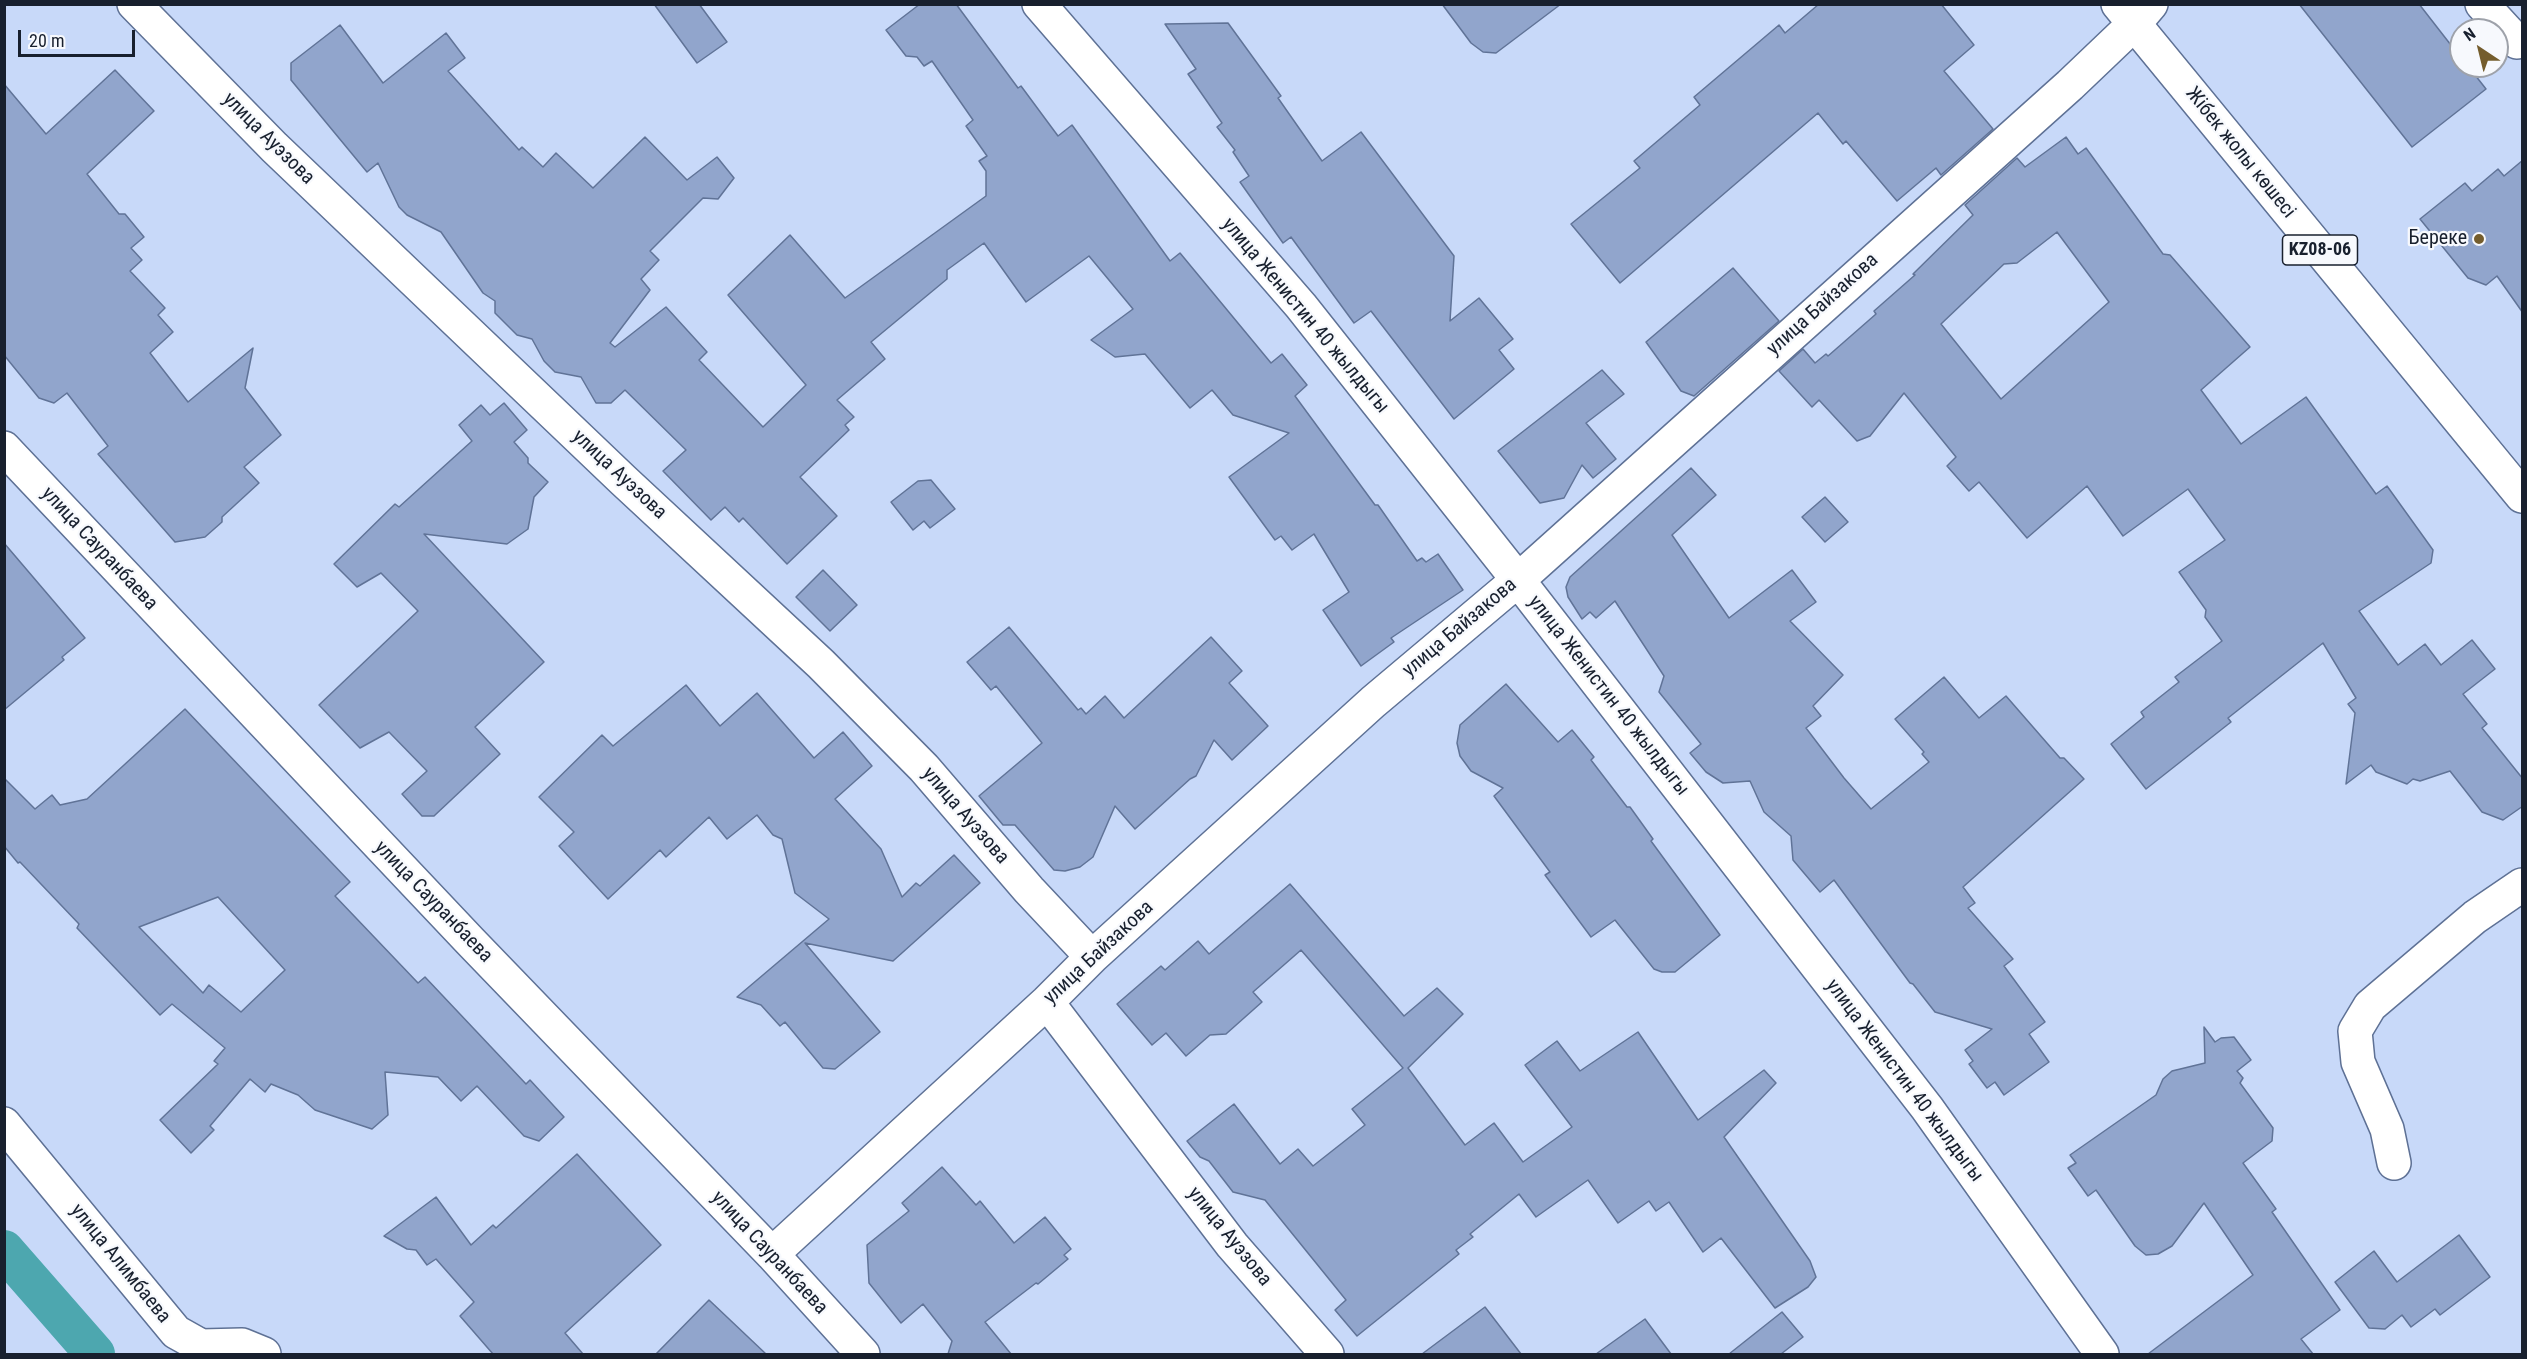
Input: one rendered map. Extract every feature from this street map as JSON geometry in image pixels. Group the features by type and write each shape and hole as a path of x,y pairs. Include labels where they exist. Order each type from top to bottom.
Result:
{"main road":[{"name":"улица Ауэзова","path":"134,4 274,147 430,297 821,664 924,768 1029,890 1092,957"},
{"name":"улица Женистин 40 жылдыгы","path":"1039,4 1301,306 1518,579 1926,1108 2102,1354"},
{"path":"2482,4 2517,42"},
{"name":"улица Байзакова","path":"772,1254 1047,1002 1092,957 1373,702 1518,579 2070,85 2134,11"},
{"name":"Жібек жолы көшесі","path":"2134,11 2523,496"},
{"name":"улица Сауранбаева","path":"4,448 470,941 772,1254 863,1354"},
{"path":"2394,1163 2387,1129 2358,1062 2355,1031 2370,1006 2475,917 2523,885"},
{"name":"улица Ауэзова","path":"1047,1002 1233,1245 1327,1354"},
{"name":"улица Алимбаева","path":"4,1124 176,1332 201,1347 242,1345 264,1354"}],"building":[{"path":"654,4 699,4 727,42 697,63"},
{"path":"920,4 956,4 1018,88 1021,86 1058,136 1072,125 1170,261 1180,253 1271,363 1282,354 1307,385 1295,396 1375,505 1378,505 1417,561 1422,558 1426,562 1438,554 1463,590 1391,638 1394,642 1361,666 1323,610 1349,592 1314,534 1292,550 1281,536 1275,540 1229,477 1289,433 1233,415 1212,390 1190,408 1145,354 1115,357 1091,340 1133,309 1089,256 1026,302 984,243 947,270 947,279 871,342 885,359 837,400 854,417 845,425 849,430 800,477 837,516 787,564 743,518 739,522 725,507 711,520 663,471 686,450 625,390 611,403 596,403 581,377 555,372 544,361 532,339 517,335 495,313 495,301 483,293 441,232 407,215 399,207 378,163 367,172 291,80 291,63 340,25 383,83 446,33 465,58 448,71 519,150 522,147 543,167 556,153 593,188 645,137 687,180 717,157 734,178 718,199 703,198 650,251 659,260 641,279 650,290 610,343 615,347 666,307 707,352 699,360 763,427 806,385 728,295 790,235 845,298 986,196 986,171 979,161 987,156 966,126 973,120 932,61 924,66 917,57 906,56 886,30"},
{"path":"1442,4 1561,4 1496,53 1483,52 1471,43"},
{"path":"1819,4 1941,4 1974,45 1944,71 1993,129 1941,175 1936,168 1897,201 1846,141 1843,144 1818,113 1620,283 1571,224 1640,168 1634,161 1700,105 1694,97 1779,25 1785,33"},
{"path":"2299,4 2419,4 2449,43 2449,78 2477,78 2486,89 2412,147"},
{"path":"1228,23 1281,96 1278,98 1322,161 1361,132 1454,256 1450,321 1479,298 1513,339 1499,350 1514,369 1454,419 1371,311 1354,323 1291,237 1283,243 1240,182 1249,176 1233,152 1235,150 1217,127 1222,123 1188,74 1196,69 1165,24"},
{"path":"115,70 154,111 87,174 119,214 125,214 144,237 131,248 142,260 130,271 165,308 158,315 173,332 150,353 188,402 253,348 245,388 281,435 244,467 259,483 222,517 222,522 205,537 175,542 98,454 108,446 67,393 54,403 39,398 4,355 4,84 46,134"},
{"path":"2066,137 2078,154 2086,148 2163,254 2170,255 2250,347 2201,390 2241,444 2306,397 2376,494 2387,486 2433,550 2431,563 2359,611 2398,665 2425,644 2441,665 2472,640 2495,669 2463,694 2487,724 2482,728 2523,779 2523,806 2503,820 2482,812 2450,771 2420,781 2413,779 2407,784 2376,772 2371,765 2346,784 2355,713 2348,704 2356,698 2323,643 2228,718 2231,722 2146,789 2111,744 2144,717 2141,712 2179,682 2175,677 2222,641 2205,617 2206,610 2179,572 2225,540 2188,489 2123,536 2087,486 2027,538 1979,482 1969,491 1947,466 1956,457 1904,393 1870,436 1857,441 1819,400 1812,407 1779,371 1803,349 1815,363 1826,354 1828,356 1876,314 1874,311 1915,275 1913,274 1973,215 1965,205 2017,158 2025,167","holes":["2057,232 2109,302 2001,399 1941,324 2004,264 2017,263"]},
{"name":"Береке","path":"2523,160 2523,313 2497,276 2486,285 2468,278 2420,219 2465,183 2472,191 2498,169 2504,176"},
{"path":"1733,268 1779,321 1694,396 1681,391 1646,342"},
{"path":"1602,370 1624,394 1586,423 1616,459 1593,478 1582,465 1564,498 1540,503 1498,451"},
{"path":"504,403 527,430 514,442 528,458 528,463 548,482 534,497 528,529 507,544 424,534 544,662 475,727 500,754 434,816 422,816 402,794 427,771 389,732 360,748 319,705 418,611 381,573 357,587 334,564 395,504 399,507 472,441 459,425 481,405 490,415"},
{"path":"1691,468 1716,495 1672,535 1729,618 1792,570 1816,602 1790,621 1843,675 1813,706 1821,716 1806,728 1871,809 1929,762 1922,754 1924,752 1895,719 1944,677 1979,718 2006,696 2060,758 2064,758 2084,779 1963,887 1975,903 1968,908 2013,959 2004,966 2045,1022 2029,1034 2049,1062 2004,1095 1995,1082 1987,1088 1969,1064 1973,1061 1965,1050 1992,1029 1935,1012 1910,983 1834,880 1820,892 1793,860 1791,836 1764,812 1750,781 1723,783 1706,772 1690,753 1701,744 1659,692 1664,676 1615,601 1596,618 1590,612 1582,619 1568,597 1566,587 1570,577"},
{"path":"931,480 955,509 930,528 924,521 913,530 891,502 918,481"},
{"path":"1825,497 1848,522 1825,542 1802,517"},
{"path":"4,543 85,638 62,657 64,660 4,710"},
{"path":"823,570 857,605 830,631 796,597"},
{"path":"1009,627 1078,710 1081,708 1086,714 1105,696 1124,718 1211,637 1242,671 1229,683 1268,726 1232,760 1214,740 1196,776 1135,829 1115,806 1093,857 1080,867 1065,871 1054,870 1015,825 1003,825 979,796 1042,743 996,686 991,690 967,662"},
{"path":"1506,684 1558,742 1572,730 1594,757 1591,760 1627,807 1630,807 1653,839 1651,841 1720,935 1675,972 1662,972 1654,969 1615,920 1591,937 1545,875 1550,872 1494,796 1503,788 1471,771 1460,756 1457,743 1460,725"},
{"path":"686,685 720,726 757,693 814,758 843,732 872,766 835,799 881,849 902,897 916,883 920,886 954,855 980,883 893,961 805,943 880,1032 835,1069 823,1068 785,1022 780,1026 761,1005 737,997 829,919 795,893 782,839 773,835 757,815 727,839 709,817 666,857 660,850 608,899 559,846 574,832 539,797 602,735 613,746"},
{"path":"185,709 350,882 335,896 418,983 425,977 526,1084 530,1080 564,1117 539,1141 524,1136 477,1086 461,1101 438,1077 385,1072 388,1115 372,1129 315,1110 298,1095 271,1084 265,1092 250,1079 210,1126 214,1130 191,1153 160,1120 218,1064 214,1061 225,1048 172,1004 160,1015 77,928 79,924 4,846 4,778 35,809 52,795 60,805 87,799","holes":["218,897 285,970 241,1012 209,985 203,993 139,927"]},
{"path":"1290,884 1404,1016 1437,988 1463,1014 1408,1068 1465,1145 1494,1123 1523,1162 1572,1127 1525,1065 1557,1041 1580,1071 1638,1032 1698,1120 1764,1070 1776,1083 1724,1137 1810,1261 1816,1277 1808,1287 1775,1308 1721,1238 1703,1252 1669,1202 1656,1211 1649,1201 1618,1223 1588,1180 1536,1217 1519,1194 1470,1234 1473,1237 1456,1250 1459,1254 1357,1336 1335,1310 1346,1300 1265,1200 1233,1192 1209,1161 1200,1157 1187,1141 1234,1104 1280,1164 1298,1149 1313,1166 1365,1125 1352,1109 1403,1068 1301,950 1253,992 1262,1002 1226,1034 1210,1035 1186,1056 1166,1033 1152,1045 1117,1004 1161,966 1165,970 1198,941 1209,954"},
{"path":"2204,1027 2215,1042 2221,1038 2234,1037 2251,1060 2237,1071 2243,1078 2240,1083 2273,1128 2272,1141 2243,1163 2276,1209 2272,1212 2340,1310 2301,1339 2313,1354 2148,1354 2253,1275 2204,1203 2172,1246 2158,1254 2146,1255 2135,1246 2096,1190 2088,1196 2068,1168 2076,1163 2070,1155 2156,1095 2163,1079 2172,1071 2205,1063"},
{"path":"577,1154 661,1245 565,1333 583,1354 493,1354 460,1316 474,1302 436,1259 427,1265 416,1250 407,1249 384,1236 436,1197 471,1245 493,1225 496,1228"},
{"path":"942,1167 976,1205 980,1201 1014,1243 1045,1217 1071,1249 1064,1255 1068,1259 985,1322 1011,1354 948,1354 952,1341 923,1304 901,1323 869,1283 867,1245 909,1211 902,1203"},
{"path":"2459,1235 2490,1277 2440,1315 2435,1309 2411,1327 2402,1315 2385,1329 2369,1328 2335,1282 2374,1251 2397,1282"},
{"path":"709,1300 766,1354 656,1354"},
{"path":"1485,1307 1521,1354 1422,1354"},
{"path":"1782,1312 1803,1337 1781,1354 1729,1354"},
{"path":"1645,1319 1671,1354 1596,1354"}],"waterway":[{"path":"4,1250 95,1354"}],"place":[{"name":"Береке","path":"2479,239"}]}
